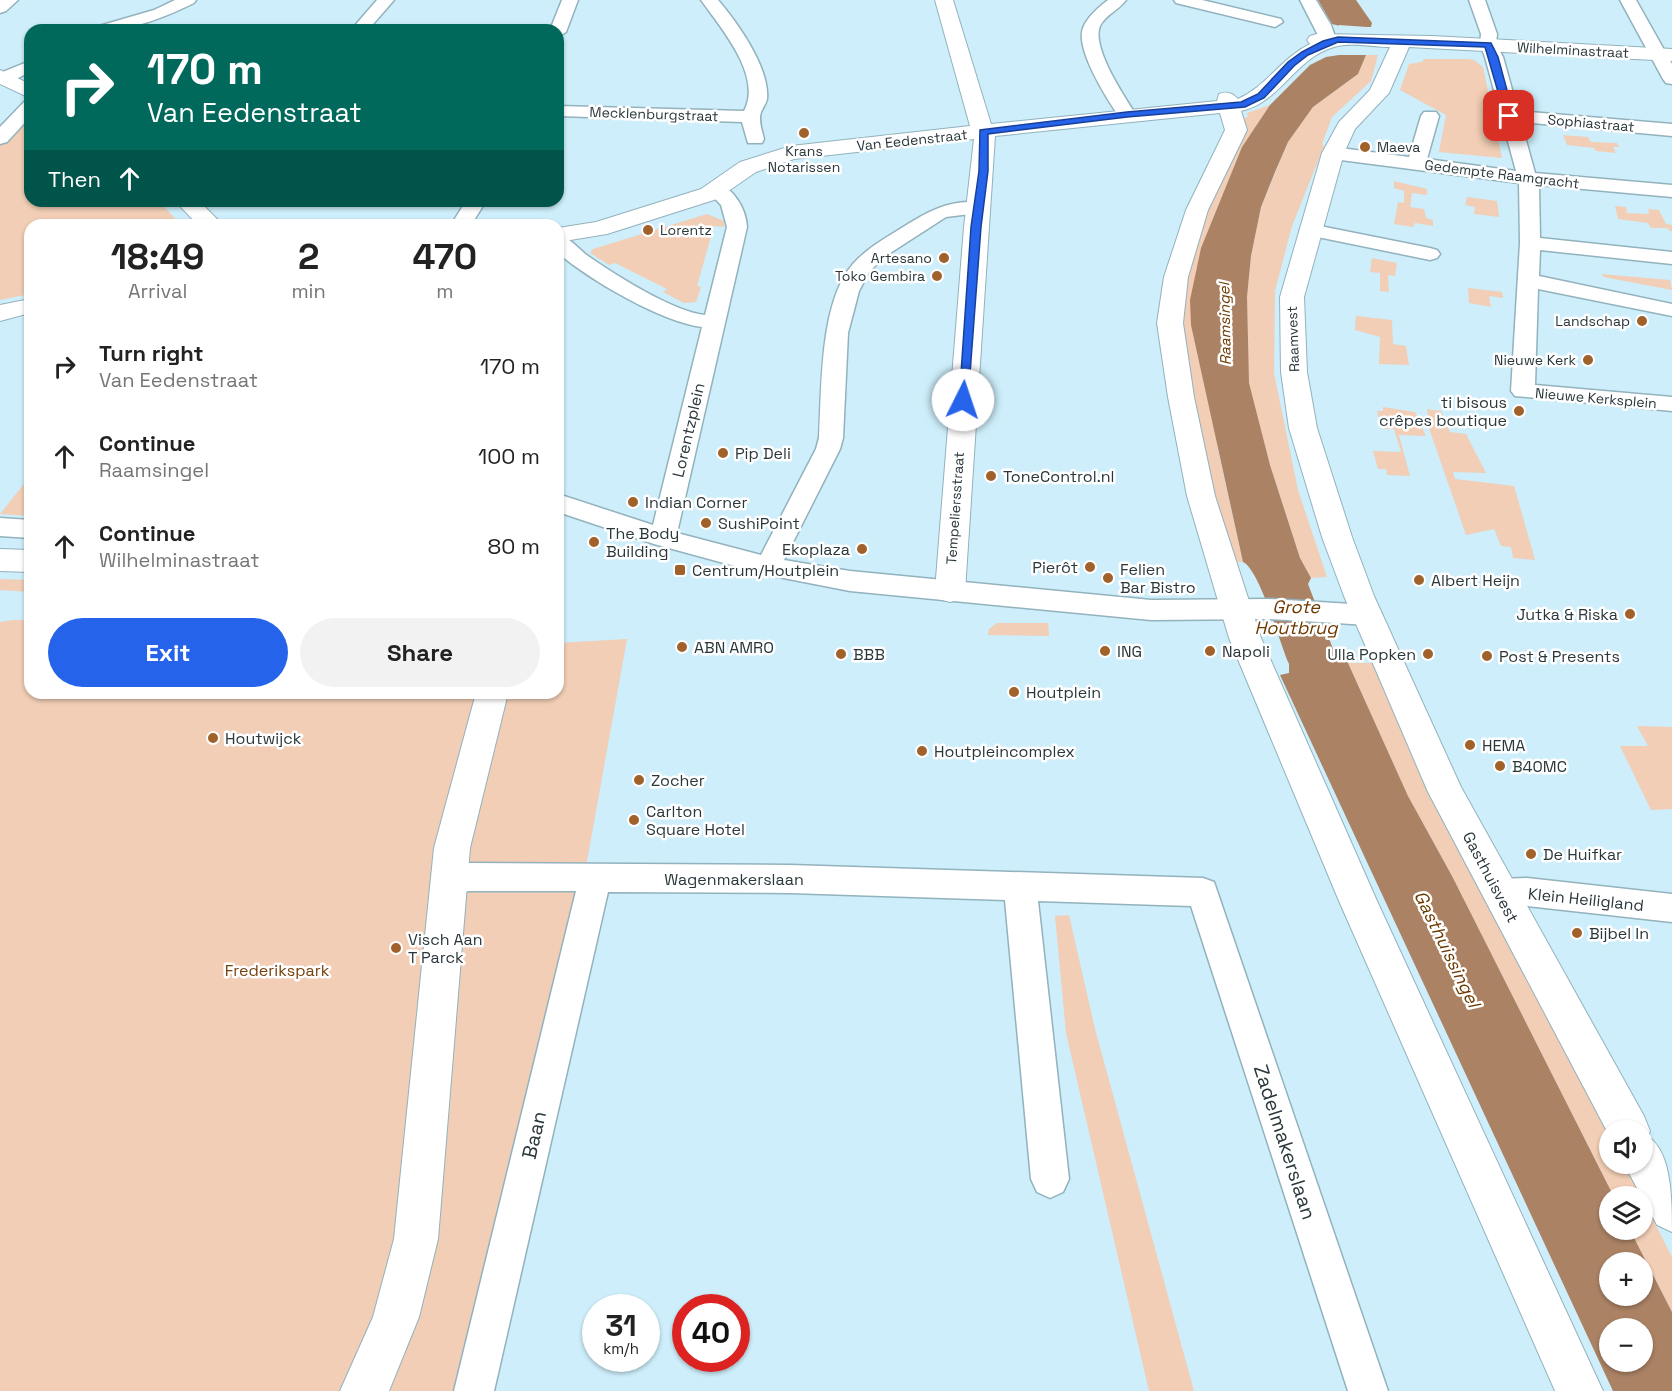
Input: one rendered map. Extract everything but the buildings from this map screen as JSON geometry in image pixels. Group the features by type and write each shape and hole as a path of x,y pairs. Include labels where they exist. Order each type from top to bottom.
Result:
{"street":[{"path":"0,8 10,0"},
{"path":"124,24 160,13 188,0"},
{"path":"364,24 386,0"},
{"path":"561,24 570,0"},
{"path":"709,0 735,34 756,82 758,99 750,117 755,139"},
{"name":"Tempeliersstraat","path":"944,0 983,132 984,153 950,591"},
{"path":"1118,0 1100,15 1090,30 1090,44 1127,115"},
{"path":"1182,0 1275,22"},
{"path":"1308,0 1330,35 1326,43 1298,59 1261,96 1242,105 1228,102 1236,130 1197,210 1176,277 1170,323 1181,397 1201,496 1251,609 1358,901 1579,1391"},
{"path":"1477,0 1489,34 1488,44 1494,57 1528,185 1530,243 1528,278 1672,310"},
{"path":"1628,0 1668,66"},
{"name":"Wilhelminastraat","path":"1330,35 1367,40 1488,44 1668,66"},
{"name":"Raamvest","path":"1368,615 1339,544 1303,428 1294,372 1292,297 1333,153 1346,126 1379,93 1399,52 1400,41"},
{"path":"2,77 24,68"},
{"path":"2,77 24,89"},
{"name":"Van Eedenstraat","path":"720,192 757,173 770,159 791,153 1228,102"},
{"name":"Mecklenburgstraat","path":"564,111 750,117"},
{"path":"0,138 24,112"},
{"path":"1416,164 1430,116"},
{"name":"Sophiastraat","path":"1509,116 1672,129"},
{"name":"Gedempte Raamgracht","path":"1333,153 1416,164 1524,173 1672,181"},
{"name":"Gedempte Raamgracht","path":"1524,173 1672,190"},
{"path":"564,239 601,236 720,192"},
{"name":"Lorentzplein","path":"663,538 738,220 720,192"},
{"path":"192,207 205,219"},
{"path":"768,566 828,449 831,438 837,333 848,291 860,269 877,253 939,213 953,209 979,208"},
{"path":"1310,230 1430,254"},
{"path":"1530,243 1672,258"},
{"path":"564,250 580,263 656,303 690,318 714,322"},
{"name":"Nieuwe Kerksplein","path":"1528,278 1523,391 1672,404"},
{"path":"0,313 24,307"},
{"path":"569,507 663,538 768,566 850,580 1151,610 1251,609 1368,615"},
{"path":"0,527 24,528"},
{"path":"0,560 24,561"},
{"name":"Gasthuisvest","path":"1368,615 1446,792 1623,1120"},
{"path":"364,1391 379,1364 405,1291 416,1239 452,848 490,699"},
{"name":"Wagenmakerslaan","path":"449,880 470,878 790,879 1203,892"},
{"name":"Baan","path":"474,1391 595,879"},
{"path":"1020,886 1050,1179"},
{"name":"Zadelmakerslaan","path":"1203,892 1368,1391"},
{"name":"Klein Heiligland","path":"1499,893 1527,892 1672,908"},
{"path":"1652,1174 1672,1210"}],"green space":[{"path":"1366,55 1378,55 1371,81 1332,117 1322,144 1324,146 1292,226 1275,291 1274,373 1298,490 1327,577 1311,578 1300,558 1270,465 1248,383 1247,297 1251,256 1261,207 1288,142 1313,107 1358,74"},
{"path":"1424,59 1468,59 1474,60 1483,67 1502,158 1439,152 1446,115 1400,90 1409,64 1422,62"},
{"path":"1270,105 1242,147 1201,248 1198,266 1218,450 1243,562 1233,562 1215,505 1193,416 1184,356 1183,305 1188,272 1202,225 1246,127 1244,118 1248,117 1247,113"},
{"path":"24,120 24,207 164,207 176,219 24,219 24,295 0,300 0,143"},
{"path":"1563,135 1588,137 1591,142 1617,143 1619,147 1613,147 1616,153 1567,145"},
{"path":"1394,181 1427,189 1427,195 1412,193 1410,207 1424,209 1426,218 1433,220 1433,226 1415,223 1413,227 1394,224 1398,202 1404,203 1404,191 1394,188"},
{"path":"1467,197 1497,201 1499,217 1474,214 1475,207 1465,205"},
{"path":"1615,206 1626,207 1627,213 1649,214 1648,209 1659,210 1666,224 1672,225 1672,232 1667,228 1651,228 1648,223 1618,219"},
{"path":"707,214 724,221 724,227 714,226 697,286 701,287 696,302 684,303 663,292 667,289 615,263 609,265 590,253 593,249"},
{"path":"1372,258 1397,263 1395,276 1388,275 1389,292 1380,291 1380,273 1370,272"},
{"path":"1601,274 1670,280 1672,290 1604,277"},
{"path":"1468,288 1502,292 1503,298 1489,296 1491,307 1469,303"},
{"path":"1356,316 1392,320 1393,344 1406,346 1409,365 1379,364 1380,337 1355,330"},
{"path":"1383,407 1415,412 1426,436 1399,435 1410,476 1387,475 1386,469 1378,469 1373,451 1401,452 1394,429 1382,429 1377,411 1383,411"},
{"path":"1427,409 1441,411 1450,432 1466,434 1486,473 1453,472 1455,479 1514,486 1535,560 1513,558 1511,547 1501,546 1494,529 1466,535 1430,431"},
{"path":"23,485 24,485 24,516 0,514"},
{"path":"0,579 24,580 24,592 0,590"},
{"name":"Frederikspark","path":"24,620 24,699 564,699 564,643 627,639 580,900 463,1391 0,1391 0,622"},
{"path":"997,623 1048,623 1049,636 988,635 989,629"},
{"path":"1348,663 1373,663 1430,795 1601,1120 1599,1167 1452,876 1408,796"},
{"path":"1637,726 1672,727 1672,809 1651,810 1620,746 1648,746"},
{"path":"1069,915 1095,1029 1194,1391 1149,1391 1066,1033 1055,916"},
{"path":"1602,1174 1629,1174 1635,1186 1608,1186"},
{"path":"1653,1220 1672,1257 1672,1312 1653,1275 1653,1252 1641,1252 1635,1240 1653,1240"}],"water":[{"path":"1318,0 1356,0 1372,23 1371,27 1366,27 1366,55 1358,74 1313,107 1288,142 1261,207 1251,256 1247,297 1249,383 1270,465 1300,558 1311,578 1308,584 1333,649 1339,658 1348,663 1408,796 1452,876 1599,1167 1599,1174 1602,1174 1608,1186 1599,1186 1599,1240 1635,1240 1641,1252 1599,1252 1599,1306 1653,1306 1653,1275 1672,1312 1672,1391 1613,1391 1604,1372 1653,1372 1653,1318 1599,1318 1599,1361 1280,675 1289,673 1289,664 1263,593 1256,578 1243,562 1191,325 1190,300 1201,248 1242,147 1270,105 1310,65 1326,57 1339,55 1340,26 1332,24"}],"pier":[{"path":"1339,25 1367,27 1367,55 1338,55"}],"place":[{"name":"Krans Notarissen","path":"804,133"},
{"name":"Maeva","path":"1365,147"},
{"name":"Lorentz","path":"648,230"},
{"name":"Artesano","path":"944,258"},
{"name":"Toko Gembira","path":"937,276"},
{"name":"Landschap","path":"1642,321"},
{"name":"Nieuwe Kerk","path":"1588,360"},
{"name":"ti bisous crêpes boutique","path":"1519,411"},
{"name":"Pip Deli","path":"723,453"},
{"name":"ToneControl.nl","path":"991,476"},
{"name":"Indian Corner","path":"633,502"},
{"name":"SushiPoint","path":"706,523"},
{"name":"The Body Building","path":"594,542"},
{"name":"Ekoplaza","path":"862,549"},
{"name":"Pierôt","path":"1090,567"},
{"name":"Centrum/Houtplein","path":"680,570"},
{"name":"Felien Bar Bistro","path":"1108,578"},
{"name":"Albert Heijn","path":"1419,580"},
{"name":"Jutka & Riska","path":"1630,614"},
{"name":"ABN AMRO","path":"682,647"},
{"name":"ING","path":"1105,651"},
{"name":"Napoli","path":"1210,651"},
{"name":"BBB","path":"841,654"},
{"name":"Ulla Popken","path":"1428,654"},
{"name":"Post & Presents","path":"1487,656"},
{"name":"Houtplein","path":"1014,692"},
{"name":"Houtwijck","path":"213,738"},
{"name":"HEMA","path":"1470,745"},
{"name":"Houtpleincomplex","path":"922,751"},
{"name":"B40MC","path":"1500,766"},
{"name":"Zocher","path":"639,780"},
{"name":"Carlton Square Hotel","path":"634,820"},
{"name":"De Huifkar","path":"1531,854"},
{"name":"Bijbel In","path":"1577,933"},
{"name":"Visch Aan T Parck","path":"396,948"}],"route":[{"path":"963,400 976,227 983,171 983,132 1127,115 1242,105 1261,96 1291,64 1305,54 1326,43 1338,40 1488,44 1494,57 1509,116"}],"water label":[{"name":"Raamsingel","path":"1225,324"},
{"name":"Grote Houtbrug","path":"1296,617"},
{"name":"Gasthuissingel","path":"1447,949"}]}
